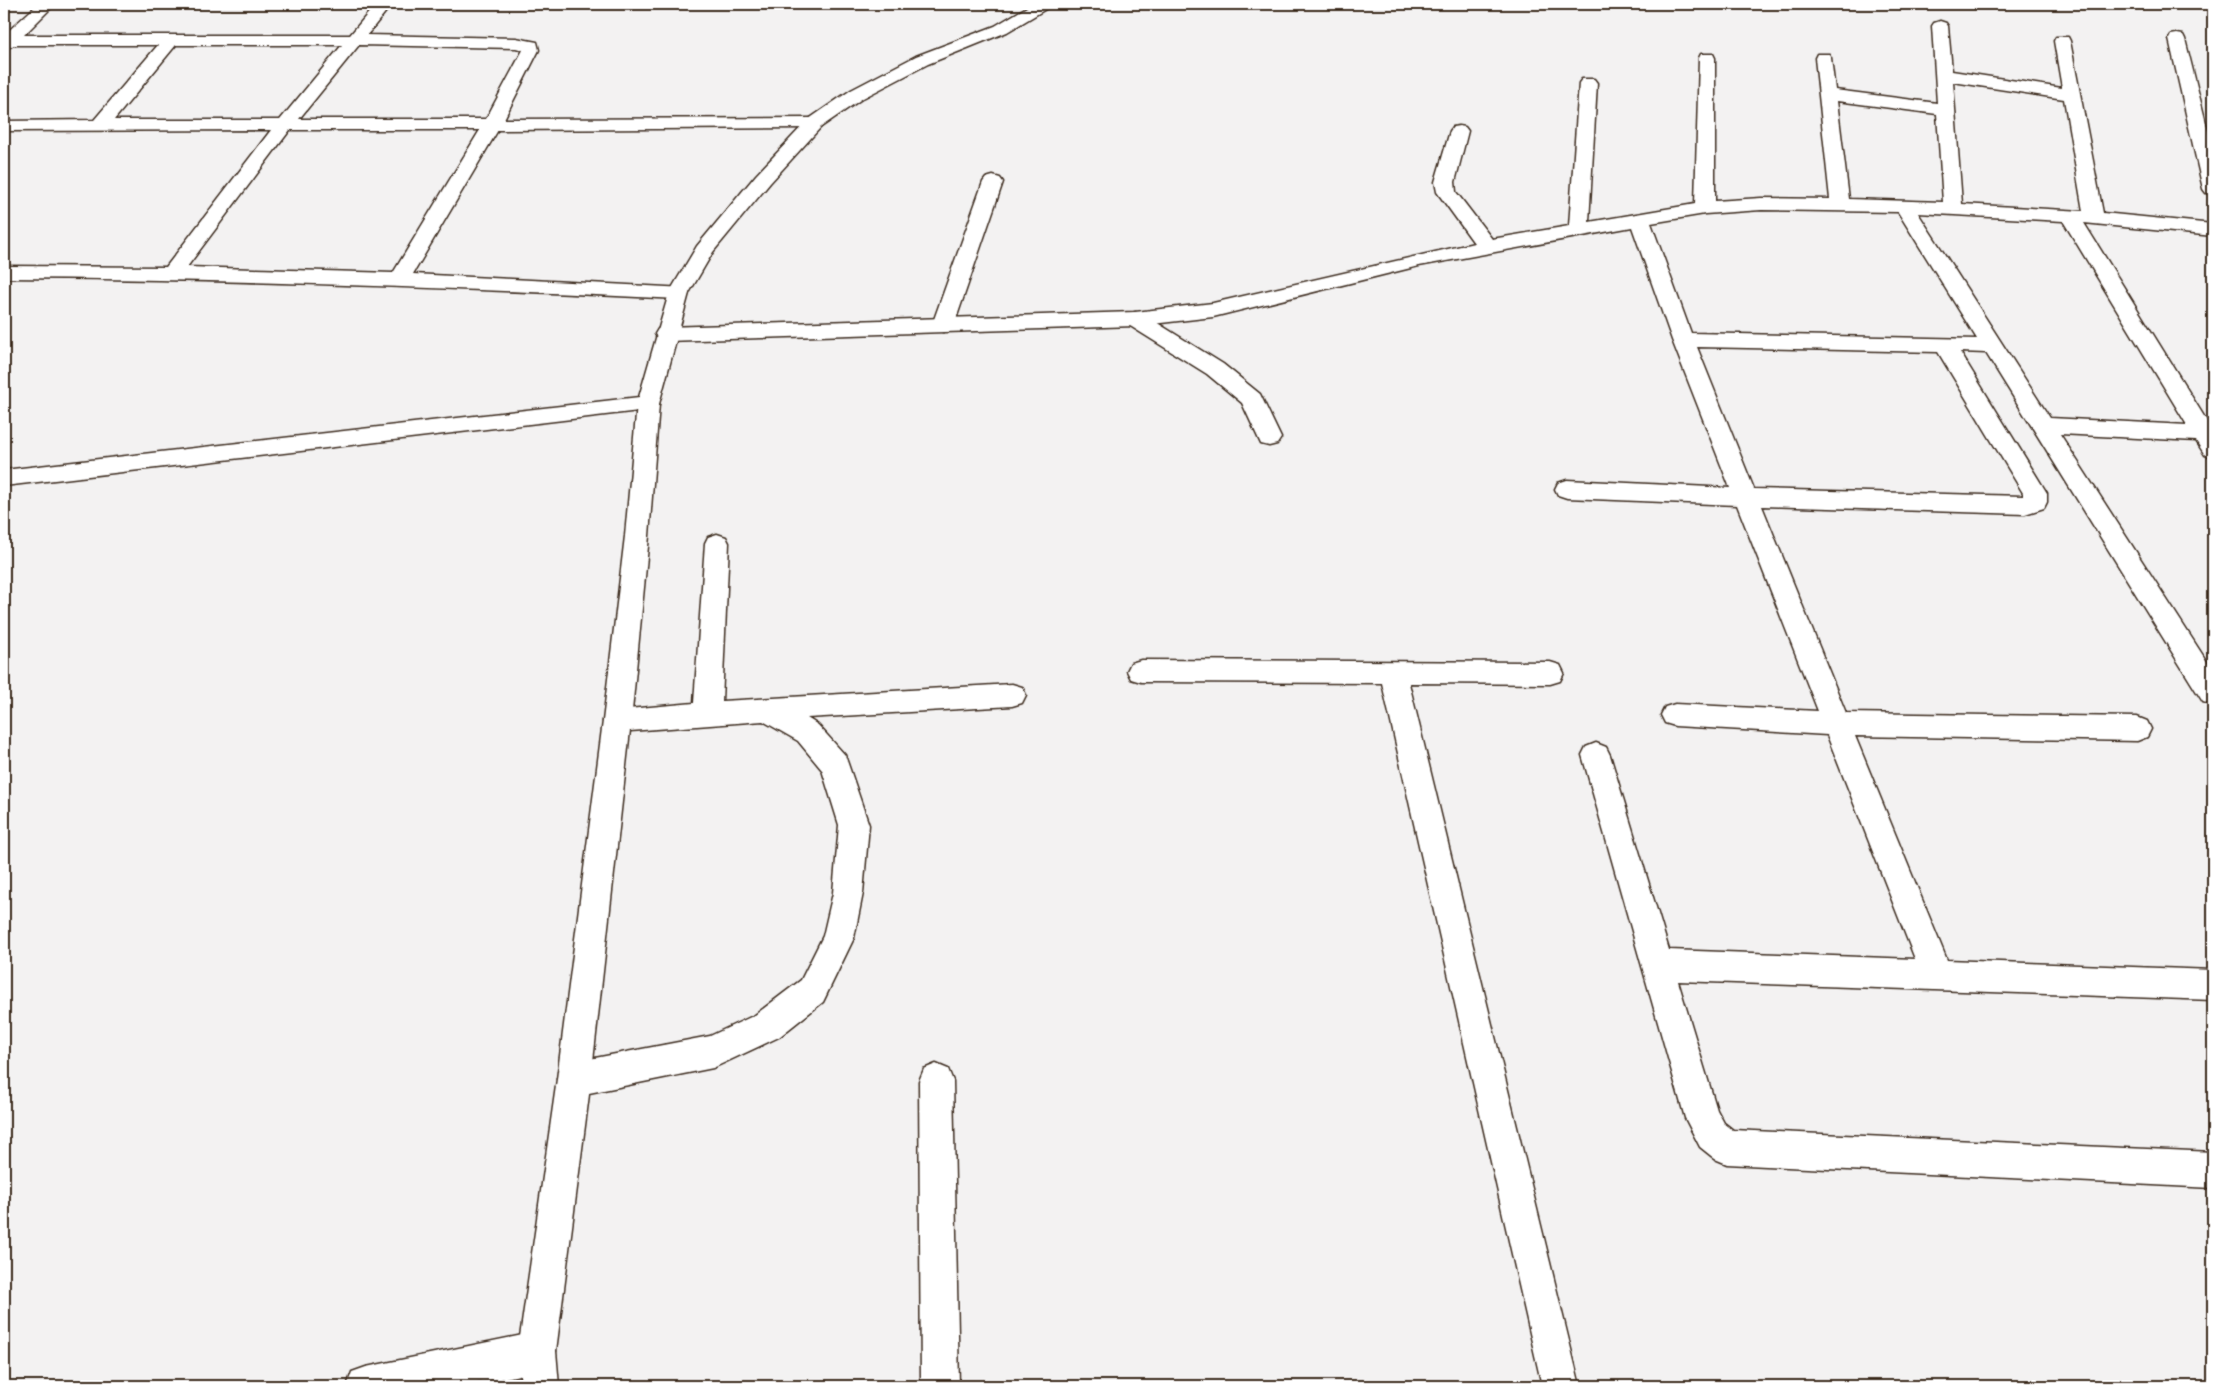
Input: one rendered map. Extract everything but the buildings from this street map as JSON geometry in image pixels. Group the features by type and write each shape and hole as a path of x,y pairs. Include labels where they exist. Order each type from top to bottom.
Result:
{"street":[{"path":"5,42 47,4"},
{"path":"173,272 285,124 384,4"},
{"path":"366,1386 539,1369 617,721 637,536 648,404 679,293 704,250 763,179 815,123 857,94 922,60 1002,30 1043,4"},
{"path":"1940,26 1953,209"},
{"path":"2177,39 2213,189"},
{"path":"100,125 171,40"},
{"path":"5,42 355,40 516,43 531,46 532,50 492,124 400,278"},
{"path":"2062,41 2094,218"},
{"path":"1704,208 1707,58"},
{"path":"1823,58 1840,205"},
{"path":"1944,75 2071,95"},
{"path":"1578,229 1588,82"},
{"path":"1827,94 1946,110"},
{"path":"4,126 815,123"},
{"path":"1458,131 1446,182 1447,192 1456,207 1487,246"},
{"path":"943,325 993,182"},
{"path":"666,334 1135,319 1213,310 1419,260 1487,246 1704,208 1761,204 1904,206 2094,218 2206,229 2213,246"},
{"path":"1904,206 2213,694"},
{"path":"2070,216 2210,439"},
{"path":"1640,220 1683,340 1937,975"},
{"path":"4,272 173,272 400,278 679,293"},
{"path":"1135,319 1215,368 1245,392 1252,399 1269,438"},
{"path":"1683,340 1993,346"},
{"path":"1567,489 1746,497 2025,505 2035,502 2035,493 1945,345"},
{"path":"4,478 648,404"},
{"path":"2043,425 2210,439"},
{"path":"707,713 717,543"},
{"path":"1141,671 1550,673"},
{"path":"1393,672 1561,1386"},
{"path":"617,721 766,709 1012,695"},
{"path":"574,1079 713,1052 767,1026 812,991 838,938 848,893 854,825 835,764 808,733 766,709"},
{"path":"1675,715 1837,724 2137,729"},
{"path":"1596,755 1702,1118 1712,1135 1727,1147 2213,1170"},
{"path":"1657,965 2213,985"},
{"path":"936,1081 940,1386"}]}
